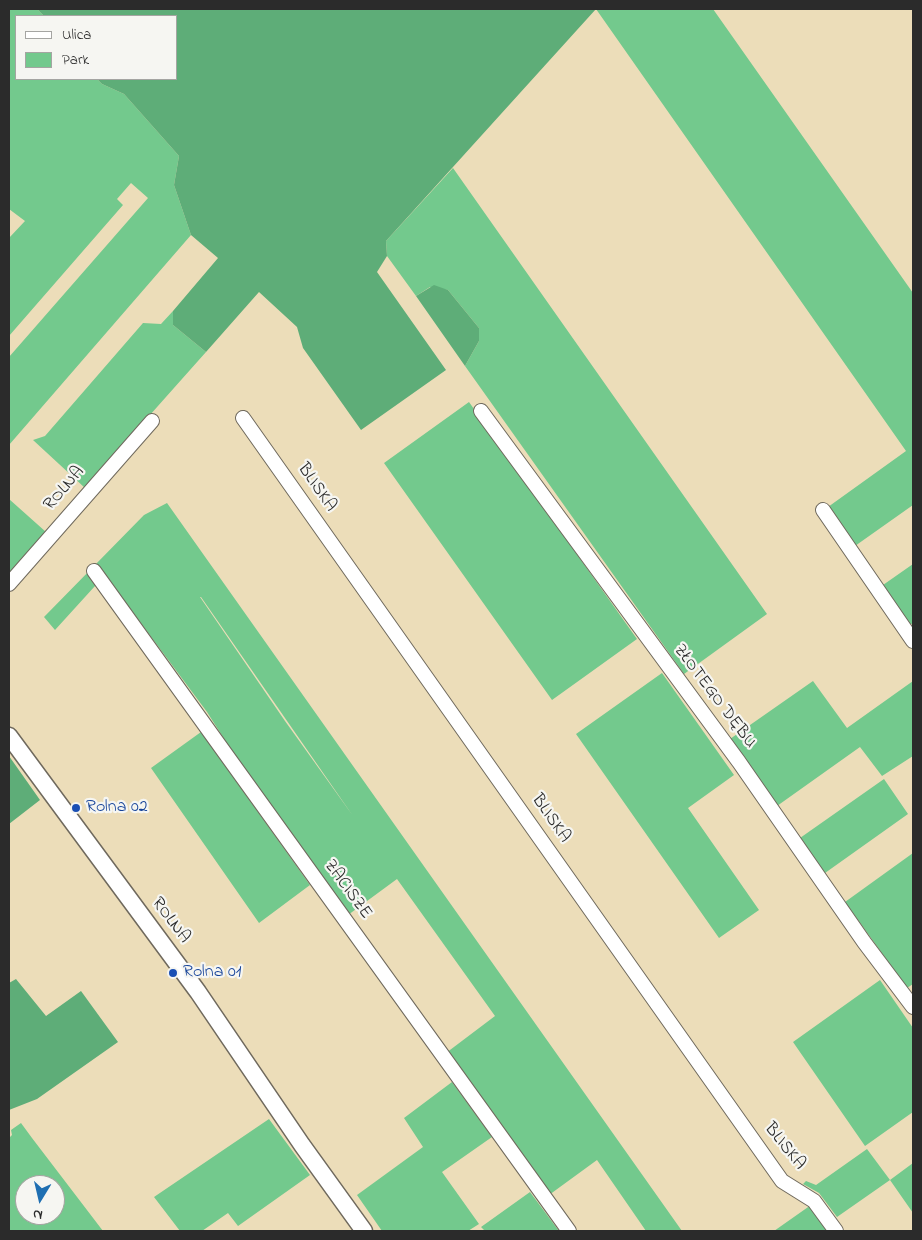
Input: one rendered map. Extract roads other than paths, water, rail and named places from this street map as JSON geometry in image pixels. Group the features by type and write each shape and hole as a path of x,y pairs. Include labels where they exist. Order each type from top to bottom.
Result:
{"street":[{"name":"ZŁOTEGO DĘBU","path":"482,411 739,762 864,942 913,1007"},
{"name":"BLISKA","path":"243,418 782,1181 814,1201 836,1231"},
{"name":"ROLNA","path":"9,584 152,421"},
{"path":"823,510 913,641"},
{"name":"ZACISZE","path":"94,571 569,1231"},
{"name":"ROLNA","path":"9,736 198,992 302,1145 364,1231"}],"place":[{"name":"Rolna 02","path":"76,808"},
{"name":"Rolna 01","path":"173,973"}]}
